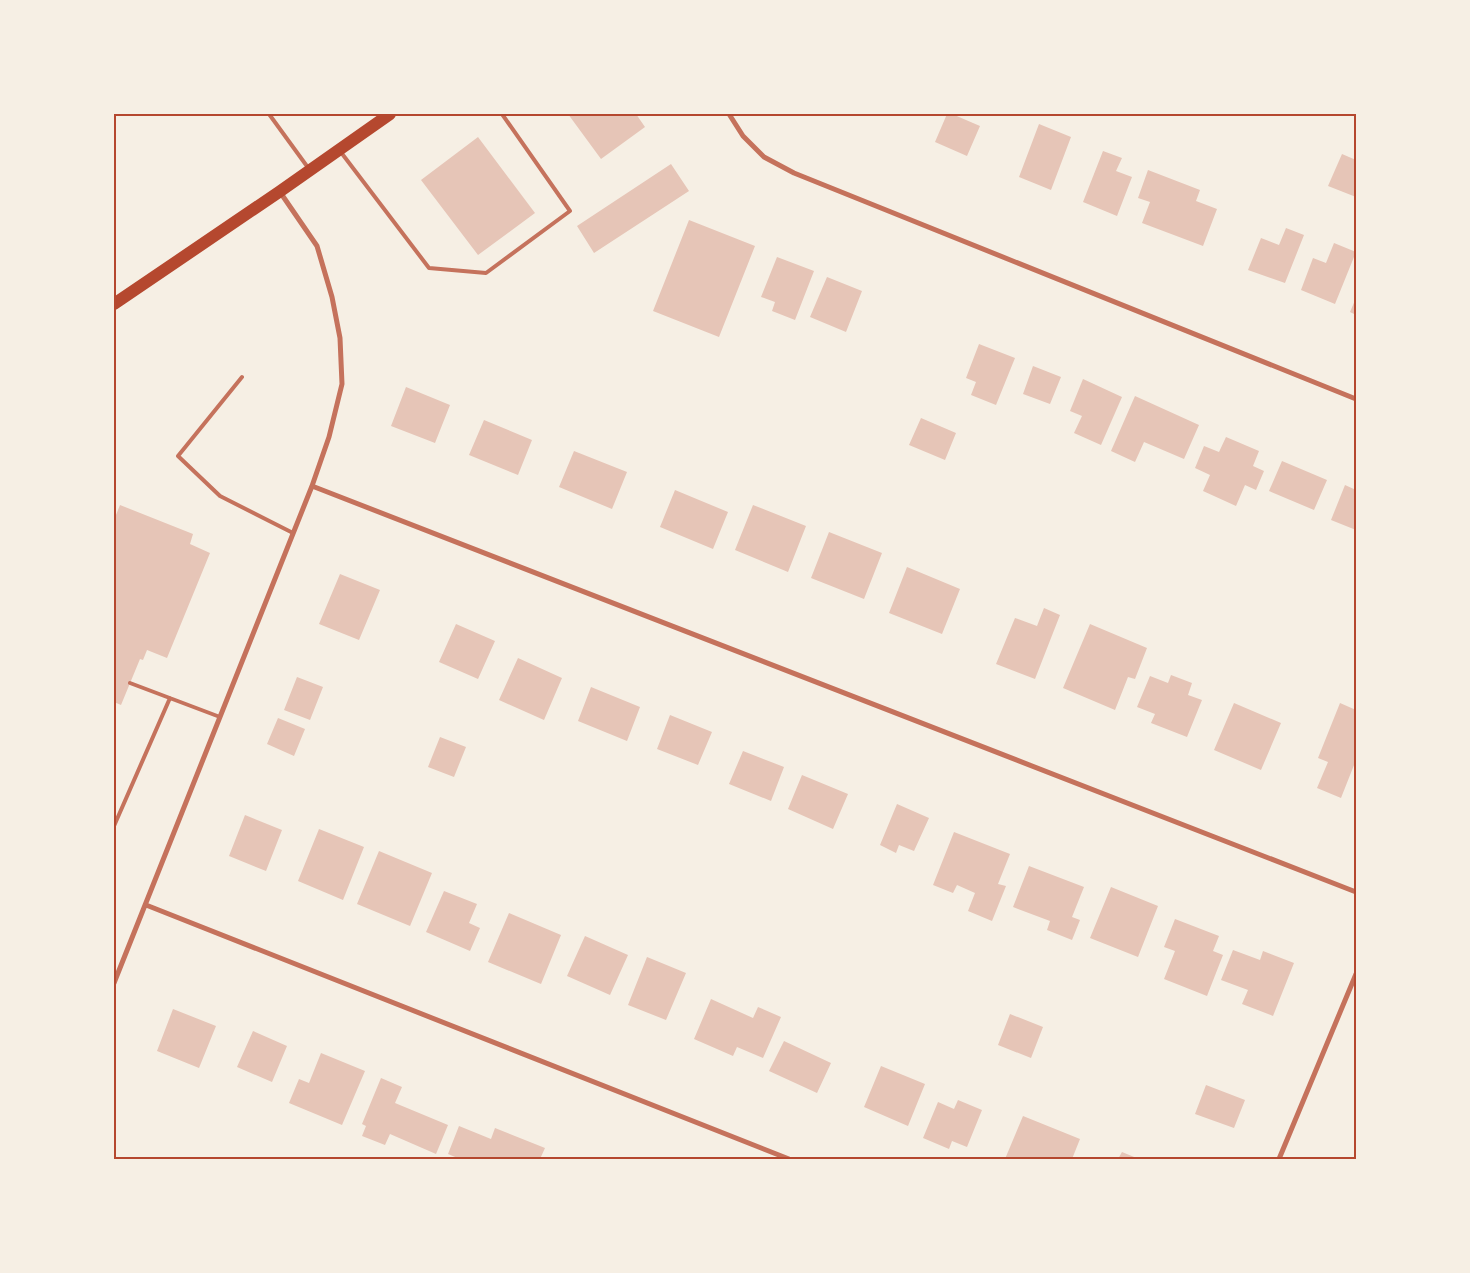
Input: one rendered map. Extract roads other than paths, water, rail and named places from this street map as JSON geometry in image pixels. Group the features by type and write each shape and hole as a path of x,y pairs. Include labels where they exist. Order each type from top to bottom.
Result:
{"main road":[{"path":"114,304 390,114"}],"street":[{"path":"729,114 743,136 764,157 794,173 1356,399"},
{"path":"114,983 312,486 329,437 342,384 340,338 332,297 317,246 279,192"},
{"path":"312,486 1356,892"},
{"path":"146,904 789,1159"},
{"path":"1279,1159 1356,974"}],"lane":[{"path":"269,114 310,170"},
{"path":"339,150 429,268 486,273 570,211 502,114"},
{"path":"242,377 178,456 220,496 293,533"},
{"path":"130,683 220,717"},
{"path":"114,826 170,698"}]}
